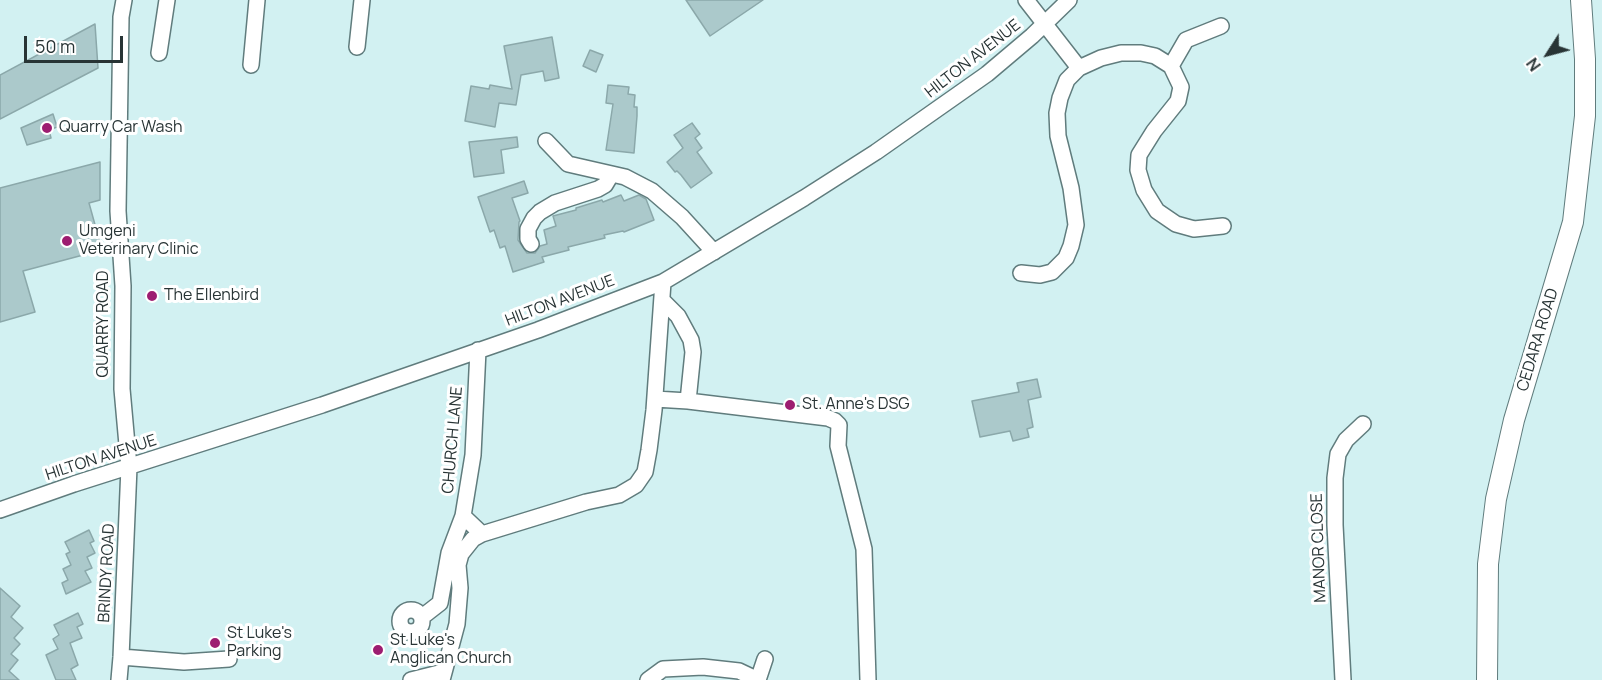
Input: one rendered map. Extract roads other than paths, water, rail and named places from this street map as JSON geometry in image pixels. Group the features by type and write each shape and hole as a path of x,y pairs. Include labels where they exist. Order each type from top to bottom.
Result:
{"main road":[{"name":"CEDARA ROAD","path":"1487,680 1488,564 1496,500 1514,420 1573,222 1585,116 1582,1"}],"street":[{"name":"QUARRY ROAD","path":"124,0 121,17 118,211 123,286 122,389 129,467"},
{"path":"159,53 167,0"},
{"path":"251,65 257,0"},
{"path":"357,47 362,0"},
{"path":"1026,0 1079,68"},
{"name":"HILTON AVENUE","path":"0,510 322,405 538,330 663,282 876,152 987,74 1069,0"},
{"path":"1171,66 1186,40 1221,26"},
{"path":"1021,273 1040,275 1052,272 1066,258 1071,246 1076,225 1071,188 1058,136 1057,113 1060,98 1068,80 1079,68 1101,58 1121,53 1155,56 1171,66 1181,87 1178,100 1139,155 1138,170 1144,190 1157,211 1176,224 1194,229 1223,226"},
{"path":"546,141 568,164 632,180 652,190 682,217 714,252"},
{"path":"531,244 528,239 528,229 540,212 555,203 598,189 605,185 611,175"},
{"path":"411,680 442,676 457,624 458,565 461,554 473,539 482,534 586,502 619,495 636,485 645,472 654,399 663,282"},
{"path":"662,300 678,316 690,340 693,352 687,401"},
{"name":"CHURCH LANE","path":"422,617 440,603 449,553 463,516 473,455 478,350"},
{"path":"654,399 828,418 839,425 838,446 864,549 868,680"},
{"name":"MANOR CLOSE","path":"1344,680 1335,525 1335,478 1338,454 1346,440 1363,424"},
{"name":"BRINDY ROAD","path":"118,680 122,657 129,467"},
{"path":"463,516 482,534"},
{"path":"122,657 184,662 229,659"},
{"path":"648,680 663,669 704,667 739,671 758,680 765,659"}],"place":[{"name":"Quarry Car Wash","path":"47,128"},
{"name":"Umgeni Veterinary Clinic","path":"67,241"},
{"name":"The Ellenbird","path":"152,296"},
{"name":"St. Anne's DSG","path":"790,405"},
{"name":"St Luke's Parking","path":"215,643"},
{"name":"St Luke's Anglican Church","path":"378,650"}]}
